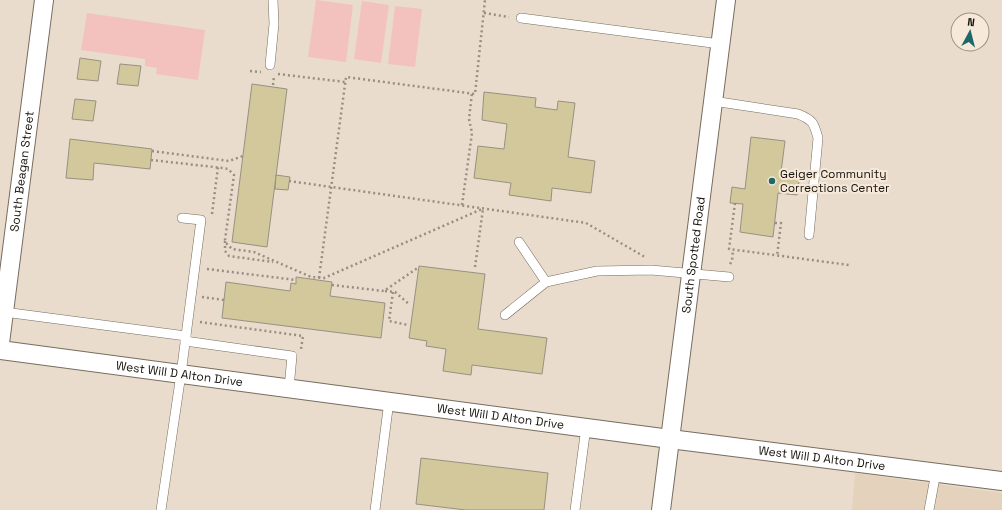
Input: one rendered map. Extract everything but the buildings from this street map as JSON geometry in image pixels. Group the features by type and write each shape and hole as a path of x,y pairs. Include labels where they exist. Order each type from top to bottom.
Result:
{"street":[{"name":"South Beagan Street","path":"0,342 44,0"},
{"name":"South Spotted Road","path":"661,510 726,0"},
{"name":"West Will D Alton Drive","path":"0,350 670,439 1002,481"}],"lane":[{"path":"269,69 274,24 273,0"},
{"path":"521,18 720,44"},
{"path":"713,101 798,114 810,119 815,125 818,138 809,235"},
{"path":"161,510 182,374 200,220 182,218"},
{"path":"518,242 546,282"},
{"path":"505,315 546,282 597,271 651,270 690,274 728,272"},
{"path":"4,312 186,338 292,356 289,388"},
{"path":"375,510 389,401"},
{"path":"575,510 586,427"},
{"path":"929,510 936,472"}],"path":[{"path":"319,278 346,77 475,94 485,0"},
{"path":"484,13 521,18"},
{"path":"250,71 269,69"},
{"path":"273,85 274,74 345,82"},
{"path":"462,205 472,133 469,119 472,93"},
{"path":"152,152 229,161 243,156"},
{"path":"151,160 223,168 232,172 234,175 225,240 225,251 229,256 278,263"},
{"path":"289,181 586,223 645,257"},
{"path":"735,203 729,249 849,265"},
{"path":"225,240 232,249 254,252 311,277 324,278 483,208"},
{"path":"475,267 483,208"},
{"path":"775,222 781,223 777,256"},
{"path":"728,272 734,250"},
{"path":"384,291 419,267"},
{"path":"203,268 296,280"},
{"path":"332,285 393,292 410,305"},
{"path":"393,292 389,321 408,325"},
{"path":"202,297 224,300"},
{"path":"188,320 303,336 300,355"}],"shaded area":[{"path":"316,0 353,5 346,62 308,57"},
{"path":"362,1 389,5 381,63 354,59"},
{"path":"395,6 422,9 415,67 388,64"},
{"path":"87,13 205,30 198,80 156,74 157,68 145,66 145,59 81,50"},
{"path":"855,473 1002,493 1002,510 852,510"}],"place":[{"name":"Geiger Community Corrections Center","path":"772,181"}]}
